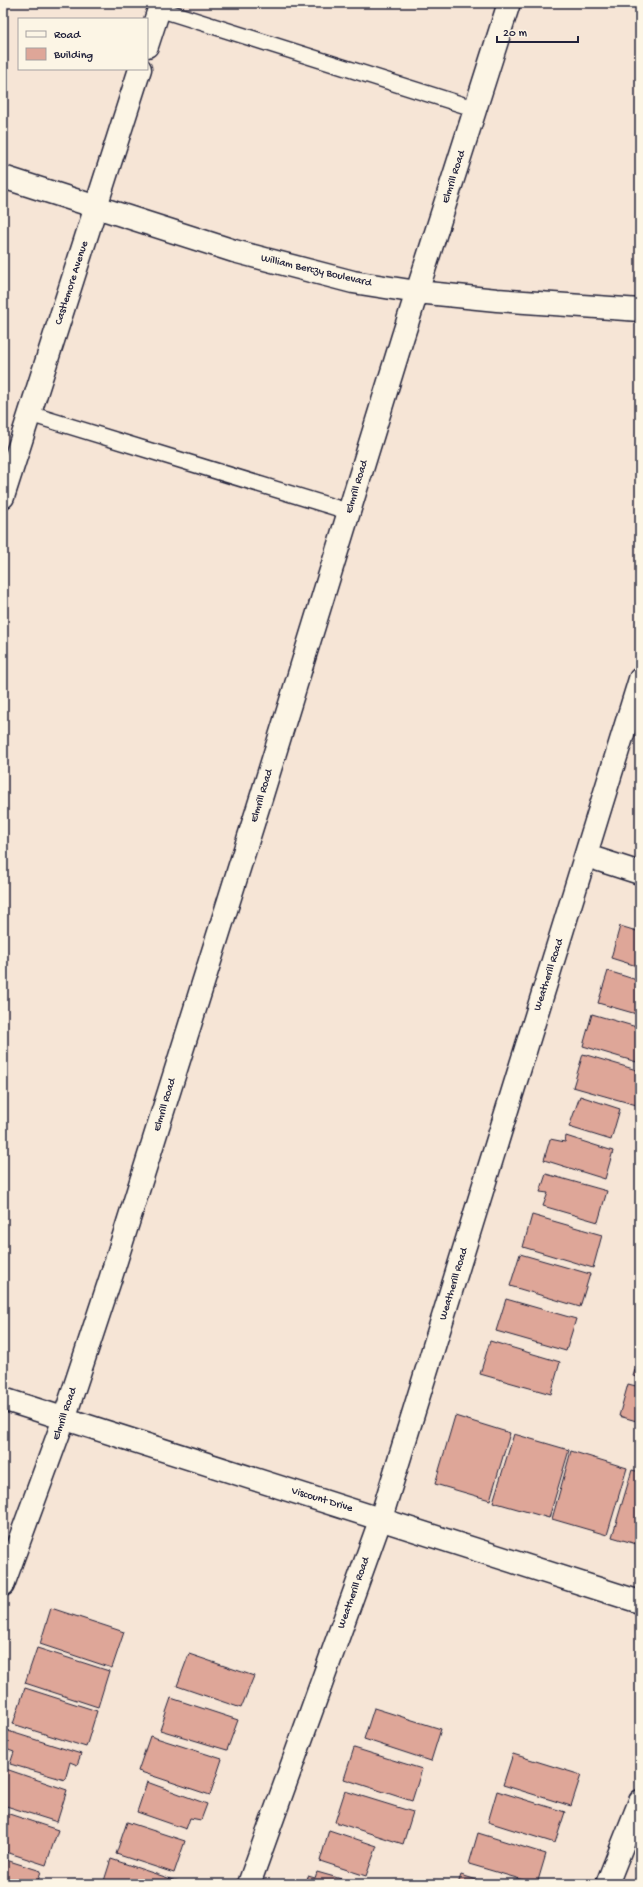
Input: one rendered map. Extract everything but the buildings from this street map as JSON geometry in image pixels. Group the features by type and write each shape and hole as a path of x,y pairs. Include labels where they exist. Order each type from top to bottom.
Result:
{"street":[{"name":"Elmrill Road","path":"3,1585 64,1419 110,1280 350,512 417,292 509,3"},
{"path":"148,43 160,6"},
{"name":"Castlemore Avenue","path":"3,497 140,70"},
{"name":"William Berczy Boulevard","path":"3,177 234,251 353,282 417,292 497,300 640,310"},
{"name":"Weatherill Road","path":"249,1884 381,1518 587,856 640,679"},
{"path":"587,856 640,873"},
{"name":"Viscount Drive","path":"3,1399 381,1518 640,1602"},
{"path":"607,1884 640,1801"}],"lane":[{"path":"160,6 476,109"},
{"path":"30,414 350,512"}]}
